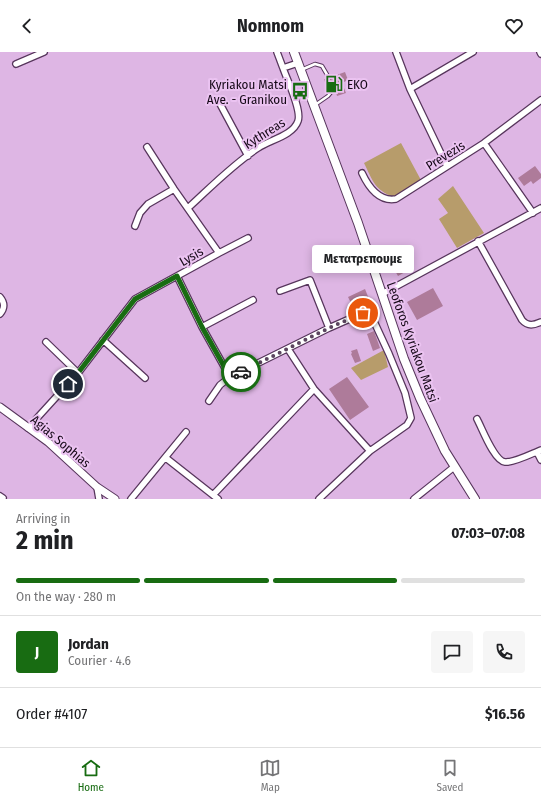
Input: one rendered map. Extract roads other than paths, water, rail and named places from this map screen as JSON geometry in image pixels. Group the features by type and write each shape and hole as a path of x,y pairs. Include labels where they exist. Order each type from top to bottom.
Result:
{"main road":[{"name":"Leoforos Kyriakou Matsi","path":"294,52 358,223 420,398 454,467 475,499"}],"street":[{"path":"16,64 44,52"},
{"name":"Kythreas","path":"188,208 258,147 292,130 298,122 297,107 277,52"},
{"path":"396,52 410,89 447,166"},
{"path":"410,89 473,52"},
{"path":"283,68 299,67"},
{"name":"Prevezis","path":"362,173 375,192 383,198 392,199 405,194 484,143 541,100"},
{"path":"219,102 248,156"},
{"path":"484,143 533,213"},
{"path":"147,147 174,189 219,253"},
{"path":"135,226 140,212 148,204 174,189"},
{"path":"382,294 541,208"},
{"name":"Lysis","path":"28,428 78,373 135,299 248,238"},
{"path":"478,241 522,320 529,325 541,322"},
{"path":"177,276 202,327 230,377"},
{"path":"280,290 310,280 329,328"},
{"path":"0,297 4,303 4,307 0,314"},
{"path":"202,327 253,300"},
{"path":"209,401 220,386 230,377 329,328 363,313 368,313 374,317 390,354 411,418 407,425 370,451 319,499"},
{"path":"104,340 145,378"},
{"path":"46,342 78,373"},
{"path":"288,349 314,389 370,451"},
{"path":"390,354 402,350"},
{"path":"166,458 216,497 314,389"},
{"name":"Agias Sophias","path":"0,407 48,442 97,487 115,499"},
{"path":"477,419 496,456 501,461 506,462 539,451 541,460"},
{"path":"132,499 186,432"},
{"path":"414,499 454,467"},
{"path":"97,487 99,499"}],"lane":[{"path":"299,67 315,64 322,66 329,78"},
{"path":"314,105 328,96 333,90 332,86"}],"place":[{"name":"EKO","path":"334,84"},
{"name":"Kyriakou Matsi Ave. - Granikou","path":"300,91"},
{"name":"Μετατρεπουμε","path":"363,313"}]}
